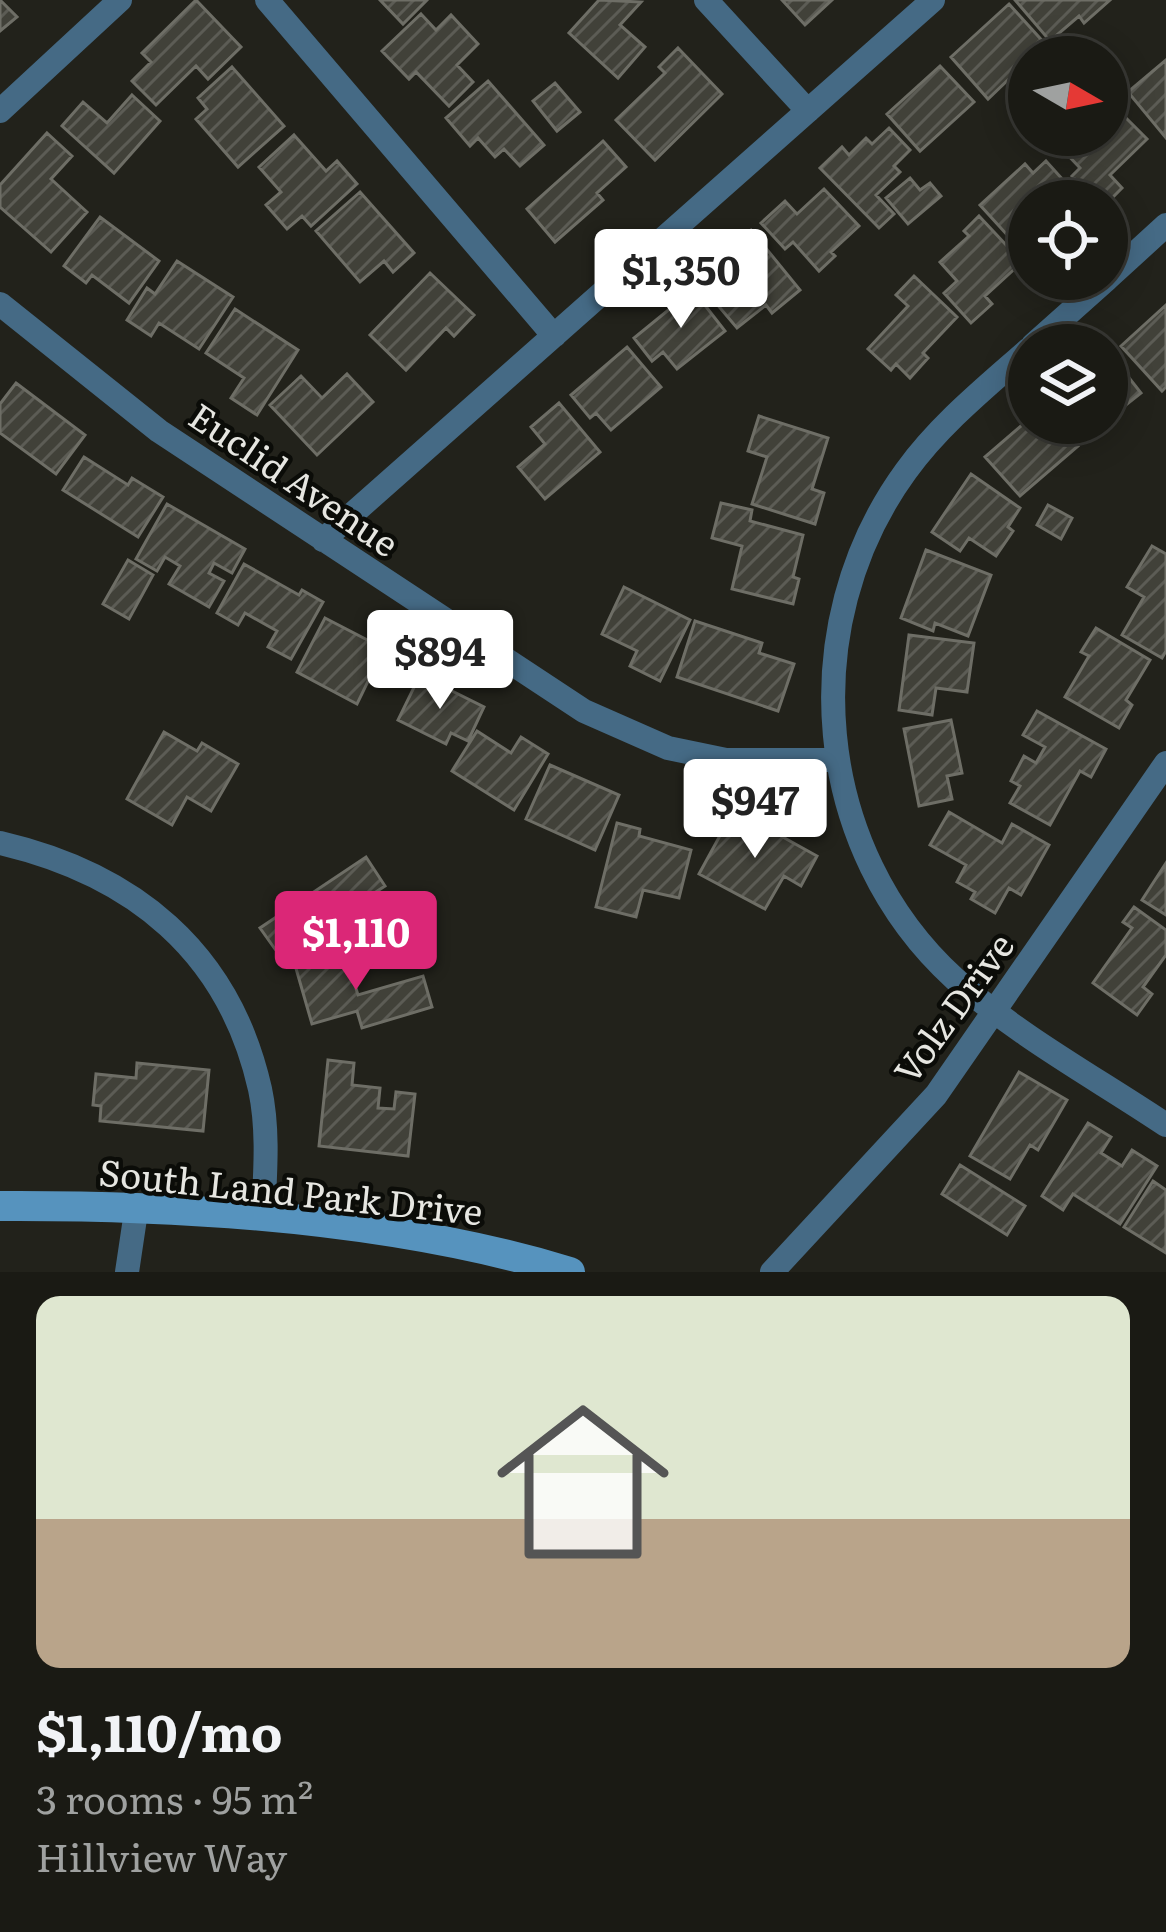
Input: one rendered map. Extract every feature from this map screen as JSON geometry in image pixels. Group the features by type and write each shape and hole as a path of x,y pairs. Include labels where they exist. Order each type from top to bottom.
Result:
{"street":[{"path":"0,111 120,0"},
{"path":"267,0 554,336"},
{"path":"706,0 808,110"},
{"path":"323,540 933,0"},
{"path":"1128,260 1166,225"},
{"path":"1057,324 1084,300"},
{"name":"Euclid Avenue","path":"0,304 159,431 584,711 668,748 726,760 836,760"},
{"path":"1008,368 936,435 906,470 855,564 834,655 831,701 836,760 853,825 872,868 902,920 955,979 1166,1125"},
{"name":"Volz Drive","path":"772,1272 921,1113 1166,763"},
{"path":"0,843 80,866 118,886 149,907 205,965 231,1006 261,1092 266,1143 263,1218"},
{"path":"127,1272 137,1205"},
{"name":"South Land Park Drive","path":"0,1206 137,1205 263,1218 442,1240 570,1272"}],"building":[{"path":"0,0 17,17 0,31"},
{"path":"196,0 241,47 208,79 196,66 156,105 132,81 151,62 142,53"},
{"path":"380,0 427,0 403,24"},
{"path":"599,0 641,2 620,25 645,47 618,78 569,33"},
{"path":"782,0 832,0 805,25"},
{"path":"1015,0 1110,0 1084,23 1079,16 1056,36 1046,36"},
{"path":"1009,4 1038,36 1008,36 1008,80 988,99 951,57"},
{"path":"421,14 436,30 451,15 478,44 457,65 473,82 449,106 416,72 409,79 382,51"},
{"path":"678,48 722,94 655,160 616,120 665,73 659,67"},
{"path":"1166,60 1166,138 1128,92"},
{"path":"940,66 974,102 920,151 887,114"},
{"path":"232,67 284,126 238,167 196,119 207,109 198,98"},
{"path":"488,81 544,145 520,166 504,149 495,157 478,138 470,146 446,118"},
{"path":"555,83 580,112 557,131 533,101"},
{"path":"132,95 160,121 114,173 62,126 83,102 107,123"},
{"path":"1128,120 1147,139 1110,175 1115,180 1076,180 1072,176 1080,168 1069,156 1128,156"},
{"path":"889,128 910,150 894,166 900,172 876,195 894,214 879,228 820,168 842,147 849,155 866,138 872,144"},
{"path":"47,133 72,156 51,179 87,212 51,252 0,207 0,185"},
{"path":"294,135 326,171 337,161 357,184 311,226 302,216 287,229 266,205 281,192 259,167"},
{"path":"603,141 626,167 597,193 603,200 555,242 527,209"},
{"path":"1046,161 1063,180 1008,180 1008,236 980,205 1025,164 1033,173"},
{"path":"910,178 920,190 930,183 941,196 908,224 886,198"},
{"path":"824,189 859,226 831,252 835,256 819,271 793,242 785,249 761,223 785,201 797,214"},
{"path":"360,192 414,253 393,272 384,261 360,282 316,231"},
{"path":"979,216 1008,247 1008,275 985,296 992,304 971,323 944,293 957,281 940,262 969,236 964,231"},
{"path":"100,217 159,261 129,303 92,275 86,283 64,266"},
{"path":"751,230 800,290 772,313 766,305 737,328 710,296 737,274 722,254"},
{"path":"177,261 233,297 199,349 159,323 151,336 127,320 147,288 155,294"},
{"path":"430,273 474,315 454,336 446,328 406,370 370,335"},
{"path":"914,276 957,317 923,353 928,358 910,378 896,364 891,370 868,349 908,306 896,295"},
{"path":"693,290 725,331 677,369 663,352 652,361 634,338"},
{"path":"1166,305 1166,387 1162,391 1128,354 1128,340"},
{"path":"235,309 298,350 257,415 231,398 244,378 206,353"},
{"path":"627,347 661,387 611,430 596,413 590,418 571,395"},
{"path":"347,374 373,402 317,455 270,405 301,376 322,398"},
{"path":"1128,376 1141,393 1128,403"},
{"path":"16,383 85,435 56,474 0,433 0,404"},
{"path":"559,403 600,452 545,499 518,467 545,444 531,427"},
{"path":"759,416 828,438 812,489 824,493 815,524 752,504 767,457 748,451"},
{"path":"1008,437 1008,444 1078,446 1020,496 985,457"},
{"path":"84,457 128,485 132,478 163,497 138,537 63,490"},
{"path":"971,474 1020,508 1008,527 1013,531 996,556 969,538 960,551 932,532"},
{"path":"721,503 752,510 750,521 803,535 793,577 799,579 793,604 732,589 742,546 712,538"},
{"path":"167,504 245,549 232,573 214,563 209,573 224,581 209,607 169,584 180,566 165,557 157,571 136,559"},
{"path":"1048,505 1072,518 1061,539 1037,525"},
{"path":"1152,546 1166,554 1166,651 1162,658 1122,635 1144,597 1127,587"},
{"path":"926,550 991,575 968,636 935,623 933,631 901,618"},
{"path":"128,560 153,575 129,619 103,604"},
{"path":"244,564 299,595 302,590 323,602 291,659 268,647 277,631 245,613 238,625 217,613"},
{"path":"624,587 690,620 660,681 630,666 637,651 602,634"},
{"path":"325,618 402,658 391,681 373,671 357,704 297,672"},
{"path":"695,621 762,643 759,653 794,664 778,711 677,677"},
{"path":"1096,628 1150,660 1126,700 1132,705 1119,728 1065,697 1089,656 1081,652"},
{"path":"909,635 974,643 967,692 936,688 932,715 899,710"},
{"path":"420,675 484,707 468,741 451,733 446,744 398,720"},
{"path":"1037,711 1106,749 1091,777 1080,771 1050,825 1010,803 1020,786 1011,781 1024,756 1036,763 1045,747 1023,735"},
{"path":"951,720 962,773 947,776 952,799 919,806 904,729"},
{"path":"477,731 511,753 521,737 548,754 514,810 452,771"},
{"path":"164,732 197,751 202,743 238,764 211,811 187,797 172,825 127,799"},
{"path":"550,765 619,795 595,850 526,819"},
{"path":"734,810 817,856 801,886 784,876 765,909 699,874"},
{"path":"949,812 1002,843 1012,824 1049,845 1021,895 1009,888 995,913 971,899 975,892 957,882 966,865 930,845"},
{"path":"617,823 640,829 639,836 691,850 679,898 643,890 636,917 596,907"},
{"path":"366,857 385,886 362,901 367,909 299,955 289,940 275,949 260,928"},
{"path":"1166,863 1166,915 1142,900"},
{"path":"1134,907 1166,930 1166,955 1143,987 1152,994 1137,1015 1093,983 1132,928 1123,922"},
{"path":"344,950 358,995 423,976 432,1007 362,1028 357,1011 312,1024 295,965"},
{"path":"328,1060 354,1063 352,1085 380,1088 378,1108 394,1109 396,1092 415,1094 408,1156 319,1146"},
{"path":"137,1063 209,1070 203,1131 100,1121 101,1106 93,1105 96,1074 136,1078"},
{"path":"1019,1072 1067,1100 1038,1150 1030,1145 1010,1179 970,1156"},
{"path":"1088,1123 1111,1137 1101,1153 1122,1166 1132,1150 1157,1166 1120,1224 1073,1194 1063,1210 1042,1196"},
{"path":"960,1165 1025,1206 1007,1235 942,1194"},
{"path":"1153,1181 1166,1190 1166,1253 1124,1227"}]}
